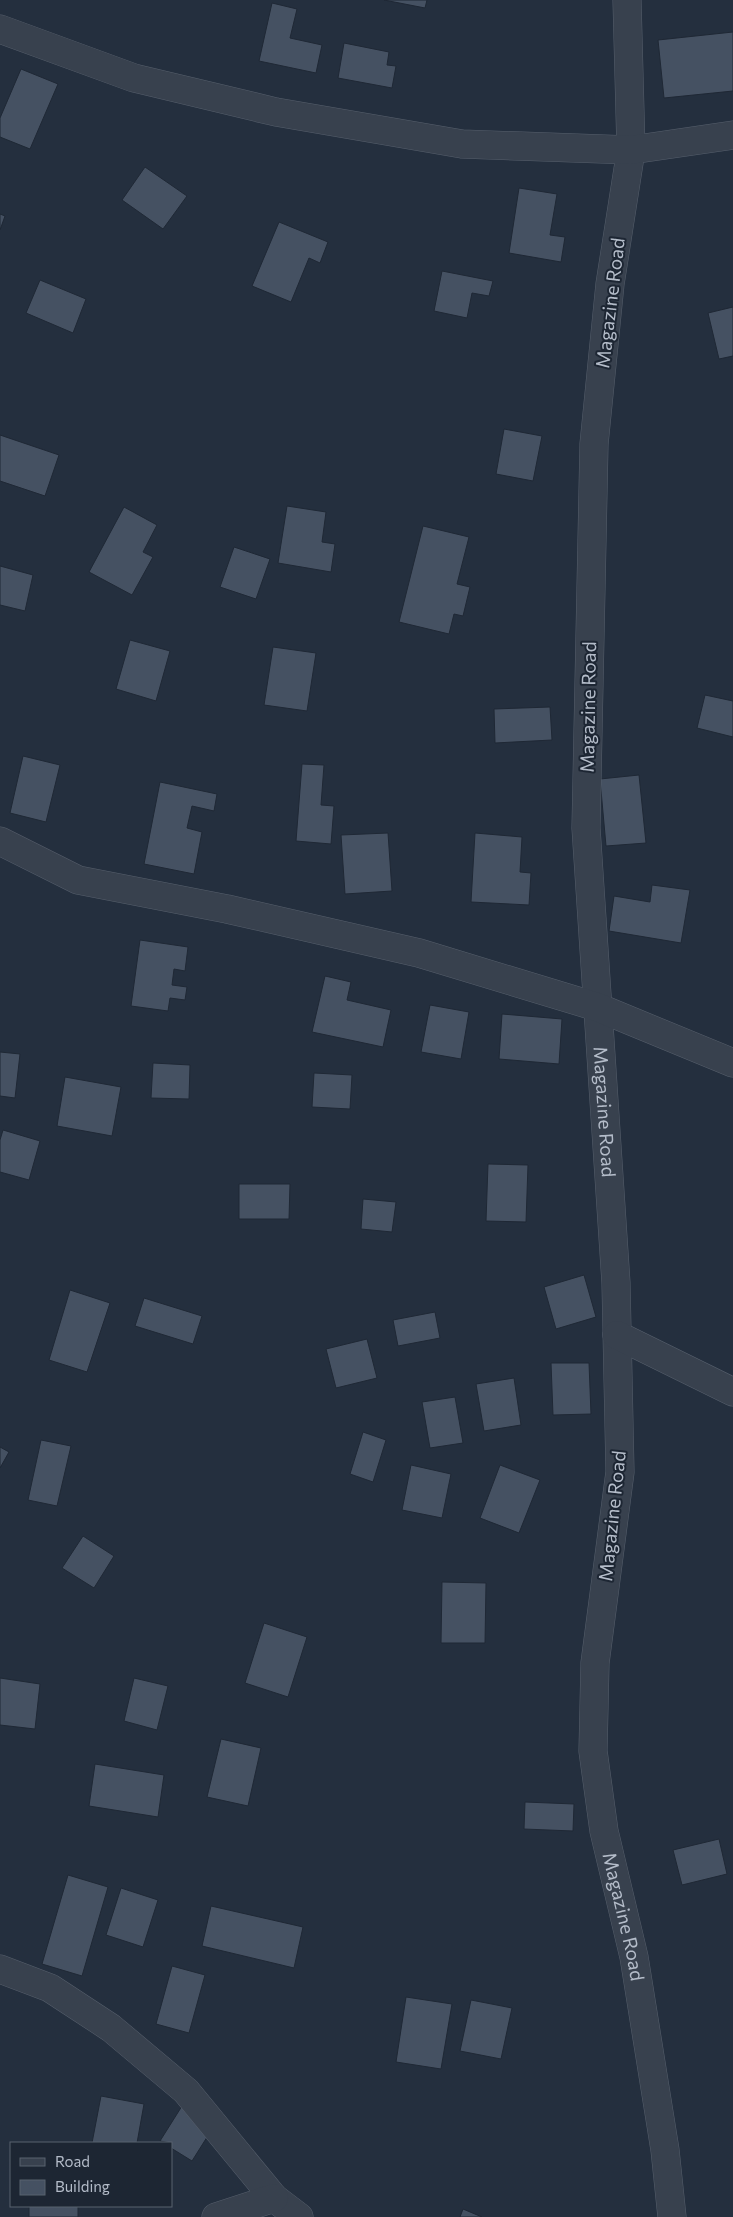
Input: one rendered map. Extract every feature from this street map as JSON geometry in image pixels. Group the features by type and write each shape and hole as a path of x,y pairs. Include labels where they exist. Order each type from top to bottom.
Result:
{"street":[{"name":"Magazine Road","path":"627,0 631,150 610,284 594,444 586,828 616,1283 620,1472 595,1662 593,1750 604,1831 634,1957 665,2150 672,2217"},
{"path":"0,29 134,78 276,112 462,144 631,150 733,135"},
{"path":"0,841 78,880 227,909 418,953 597,1007 733,1063"},
{"path":"617,1335 733,1392"},
{"path":"0,1969 50,1988 118,2034 186,2091 274,2198 299,2217"},
{"path":"216,2217 274,2198"}],"building":[{"path":"384,0 427,0 425,8"},
{"path":"272,3 297,9 290,38 322,45 316,73 259,61"},
{"path":"733,32 733,91 664,98 658,40"},
{"path":"344,43 389,52 387,65 396,66 392,88 338,78"},
{"path":"21,69 58,84 30,149 0,137 0,118"},
{"path":"145,167 187,196 163,229 122,200"},
{"path":"519,188 557,194 550,235 565,237 561,262 509,253"},
{"path":"0,214 5,216 0,230"},
{"path":"279,222 328,242 320,263 309,258 291,302 252,286"},
{"path":"442,271 493,281 489,296 472,293 467,318 434,311"},
{"path":"40,280 86,299 73,333 26,313"},
{"path":"733,307 733,356 719,359 708,313"},
{"path":"504,429 542,436 533,481 496,474"},
{"path":"0,435 59,455 45,496 0,481"},
{"path":"287,506 326,512 322,542 335,544 331,572 278,563"},
{"path":"124,507 157,525 143,552 153,557 132,595 89,572"},
{"path":"423,526 469,537 457,584 470,587 463,616 454,614 449,634 399,622"},
{"path":"234,547 270,559 256,599 220,587"},
{"path":"0,566 33,575 25,611 0,605"},
{"path":"130,640 170,651 156,701 116,689"},
{"path":"273,647 316,653 307,711 264,705"},
{"path":"705,695 733,701 733,737 697,728"},
{"path":"550,707 552,740 495,743 494,709"},
{"path":"23,756 60,765 46,822 10,813"},
{"path":"302,764 324,765 321,805 334,806 331,844 296,841"},
{"path":"639,775 646,843 606,846 600,779"},
{"path":"160,782 217,794 214,811 192,806 187,828 202,832 194,874 144,864"},
{"path":"388,833 392,891 345,894 341,835"},
{"path":"475,833 522,837 520,872 531,873 529,905 471,902"},
{"path":"652,885 690,890 681,943 609,931 614,896 650,902"},
{"path":"140,940 188,947 185,971 174,969 172,985 187,987 185,1000 170,998 168,1011 131,1006"},
{"path":"325,976 351,982 347,1000 391,1010 383,1047 312,1032"},
{"path":"430,1005 469,1012 461,1059 421,1052"},
{"path":"502,1014 562,1019 559,1064 499,1059"},
{"path":"0,1052 20,1054 15,1098 0,1096"},
{"path":"153,1063 190,1065 189,1099 151,1098"},
{"path":"314,1073 352,1075 350,1109 312,1107"},
{"path":"65,1077 121,1087 112,1136 57,1126"},
{"path":"3,1130 40,1141 29,1180 0,1172 0,1140"},
{"path":"488,1164 528,1165 526,1222 486,1221"},
{"path":"239,1184 290,1184 289,1219 239,1219"},
{"path":"363,1199 396,1202 392,1232 361,1229"},
{"path":"584,1275 596,1317 556,1329 544,1287"},
{"path":"70,1290 110,1303 87,1372 49,1360"},
{"path":"144,1298 202,1316 193,1344 135,1326"},
{"path":"435,1312 440,1338 398,1346 393,1320"},
{"path":"367,1339 377,1378 336,1388 326,1349"},
{"path":"551,1363 589,1363 591,1414 553,1415"},
{"path":"514,1378 521,1425 484,1431 476,1384"},
{"path":"455,1397 463,1443 430,1448 422,1402"},
{"path":"363,1432 386,1440 373,1482 350,1474"},
{"path":"41,1440 71,1446 57,1506 28,1500"},
{"path":"0,1447 9,1452 0,1468"},
{"path":"411,1465 451,1474 442,1518 402,1510"},
{"path":"500,1465 540,1480 519,1533 480,1518"},
{"path":"83,1536 114,1556 94,1588 62,1568"},
{"path":"442,1582 486,1583 485,1643 441,1643"},
{"path":"264,1623 307,1637 288,1697 245,1683"},
{"path":"0,1678 40,1684 35,1729 0,1725"},
{"path":"134,1678 168,1686 157,1730 124,1721"},
{"path":"221,1739 261,1748 248,1806 207,1797"},
{"path":"95,1764 164,1775 158,1817 89,1806"},
{"path":"525,1802 574,1804 573,1831 524,1829"},
{"path":"719,1839 727,1874 682,1885 673,1850"},
{"path":"68,1875 108,1887 82,1976 42,1964"},
{"path":"121,1888 158,1900 143,1947 106,1935"},
{"path":"211,1906 303,1927 294,1968 202,1946"},
{"path":"172,1966 205,1975 189,2033 156,2024"},
{"path":"406,1997 452,2004 441,2069 396,2062"},
{"path":"471,2000 512,2008 501,2059 460,2051"},
{"path":"101,2096 144,2104 137,2142 92,2142"},
{"path":"182,2106 214,2126 192,2161 172,2149 172,2142 160,2141"},
{"path":"29,2207 78,2207 78,2217 29,2217"},
{"path":"463,2209 482,2217 460,2217"}]}
